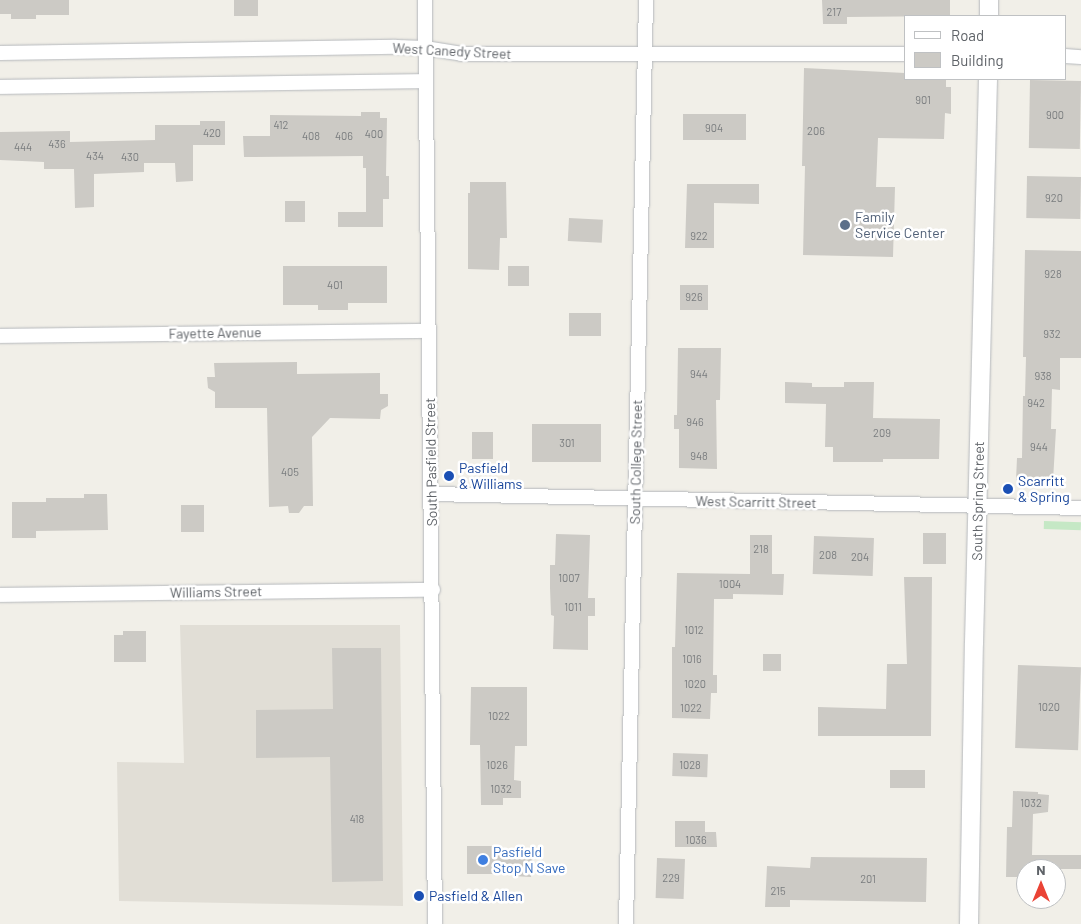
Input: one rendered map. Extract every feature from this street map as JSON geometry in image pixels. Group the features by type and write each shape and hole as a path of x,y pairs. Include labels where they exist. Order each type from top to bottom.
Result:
{"street":[{"name":"South Pasfield Street","path":"425,0 436,924"},
{"name":"South College Street","path":"626,924 646,0"},
{"path":"989,0 989,15"},
{"name":"West Canedy Street","path":"0,53 425,48 461,54 904,54"},
{"path":"1066,56 1081,57"},
{"name":"South Spring Street","path":"969,924 988,80"},
{"path":"0,87 425,81"},
{"name":"Fayette Avenue","path":"0,336 429,331"},
{"name":"West Scarritt Street","path":"431,494 636,500 1081,508"},
{"name":"Williams Street","path":"0,595 433,590"}],"shaded area":[{"path":"180,625 400,625 403,906 119,901 117,762 184,763"}],"green space":[{"path":"1044,521 1081,522 1081,530 1044,529"}],"building":[{"path":"0,0 69,0 69,15 36,15 36,19 11,19 11,14 0,14"},
{"path":"234,0 258,0 258,16 234,16"},
{"path":"822,0 950,0 950,15 847,17 847,24 823,24"},
{"path":"804,68 904,73 904,80 946,80 946,87 951,87 951,114 945,113 944,139 878,138 876,187 895,187 893,257 803,255 805,166 802,166"},
{"path":"1030,80 1081,81 1080,149 1029,148"},
{"path":"361,112 380,112 380,118 387,118 386,176 389,176 389,199 383,199 383,227 338,227 338,212 366,212 366,168 363,168 363,156 244,157 243,136 270,136 270,115 361,116"},
{"path":"683,114 746,114 746,140 683,140"},
{"path":"200,121 225,121 225,145 193,145 193,181 176,182 175,163 144,163 144,172 94,174 94,207 75,208 74,169 44,169 44,162 0,160 0,132 70,131 70,142 155,140 155,125 200,125"},
{"path":"1027,176 1081,177 1080,219 1026,218"},
{"path":"470,182 506,182 507,238 500,238 499,270 468,269 468,193 470,193"},
{"path":"687,184 759,184 759,204 714,203 714,248 685,248"},
{"path":"285,201 305,201 305,222 285,222"},
{"path":"569,218 603,220 602,243 568,241"},
{"path":"1025,250 1081,251 1081,358 1060,358 1060,390 1052,389 1051,429 1056,429 1053,481 1016,480 1017,458 1022,458 1023,396 1025,396 1026,357 1023,357"},
{"path":"283,266 387,266 387,303 348,303 348,310 318,310 318,305 283,305"},
{"path":"508,266 529,266 529,286 508,286"},
{"path":"680,285 708,285 708,310 680,310"},
{"path":"569,313 601,313 601,336 569,336"},
{"path":"678,348 721,348 720,400 716,400 717,469 679,468 679,429 674,429 674,415 677,415"},
{"path":"297,362 297,374 380,373 380,394 388,394 388,406 381,410 380,419 330,418 312,437 313,506 304,506 299,513 289,513 288,506 269,507 267,408 215,408 215,392 208,388 207,377 215,377 214,363"},
{"path":"785,382 812,383 812,387 844,387 844,382 874,382 873,418 940,419 939,459 883,459 883,462 833,462 833,447 825,447 826,404 785,403"},
{"path":"532,424 601,424 601,462 532,462"},
{"path":"472,432 493,432 493,459 472,459"},
{"path":"84,494 107,494 108,530 36,531 36,538 12,538 12,502 46,502 46,498 84,498"},
{"path":"181,505 204,505 204,532 181,532"},
{"path":"923,533 946,533 946,564 923,564"},
{"path":"556,534 590,535 588,598 595,598 595,616 588,616 588,650 553,649 554,616 551,615 550,565 555,565"},
{"path":"750,535 772,535 772,574 784,574 783,595 733,594 733,599 714,599 713,675 717,675 717,693 711,693 710,719 672,718 672,647 675,647 677,573 750,574"},
{"path":"814,536 874,538 873,576 813,574"},
{"path":"904,577 932,577 931,736 818,736 818,707 886,709 887,664 907,664"},
{"path":"123,631 146,631 146,662 114,662 114,635 123,635"},
{"path":"332,648 381,648 383,881 332,882 330,757 256,758 256,710 333,709"},
{"path":"763,654 781,654 781,671 763,671"},
{"path":"1018,665 1081,667 1078,750 1015,748"},
{"path":"471,687 527,687 527,746 515,746 514,780 521,781 521,798 503,798 503,805 481,805 480,745 470,745"},
{"path":"673,753 708,754 707,777 672,776"},
{"path":"890,770 925,770 925,788 890,788"},
{"path":"1013,791 1038,792 1038,794 1049,795 1048,812 1033,814 1032,855 1081,855 1081,869 1066,869 1066,859 1016,859 1016,877 1006,877 1007,827 1012,827"},
{"path":"675,821 705,821 705,832 716,832 717,847 675,847"},
{"path":"467,846 499,846 499,851 533,852 531,877 513,876 514,874 467,874"},
{"path":"811,857 927,858 926,902 790,900 790,907 765,907 767,866 810,868"},
{"path":"657,858 685,859 684,899 656,898"}],"place":[{"name":"Family Service Center","path":"845,225"},
{"name":"Pasfield & Williams","path":"449,476"},
{"name":"Scarritt & Spring","path":"1008,489"},
{"name":"Pasfield Stop N Save","path":"483,860"},
{"name":"Pasfield & Allen","path":"419,896"}]}
